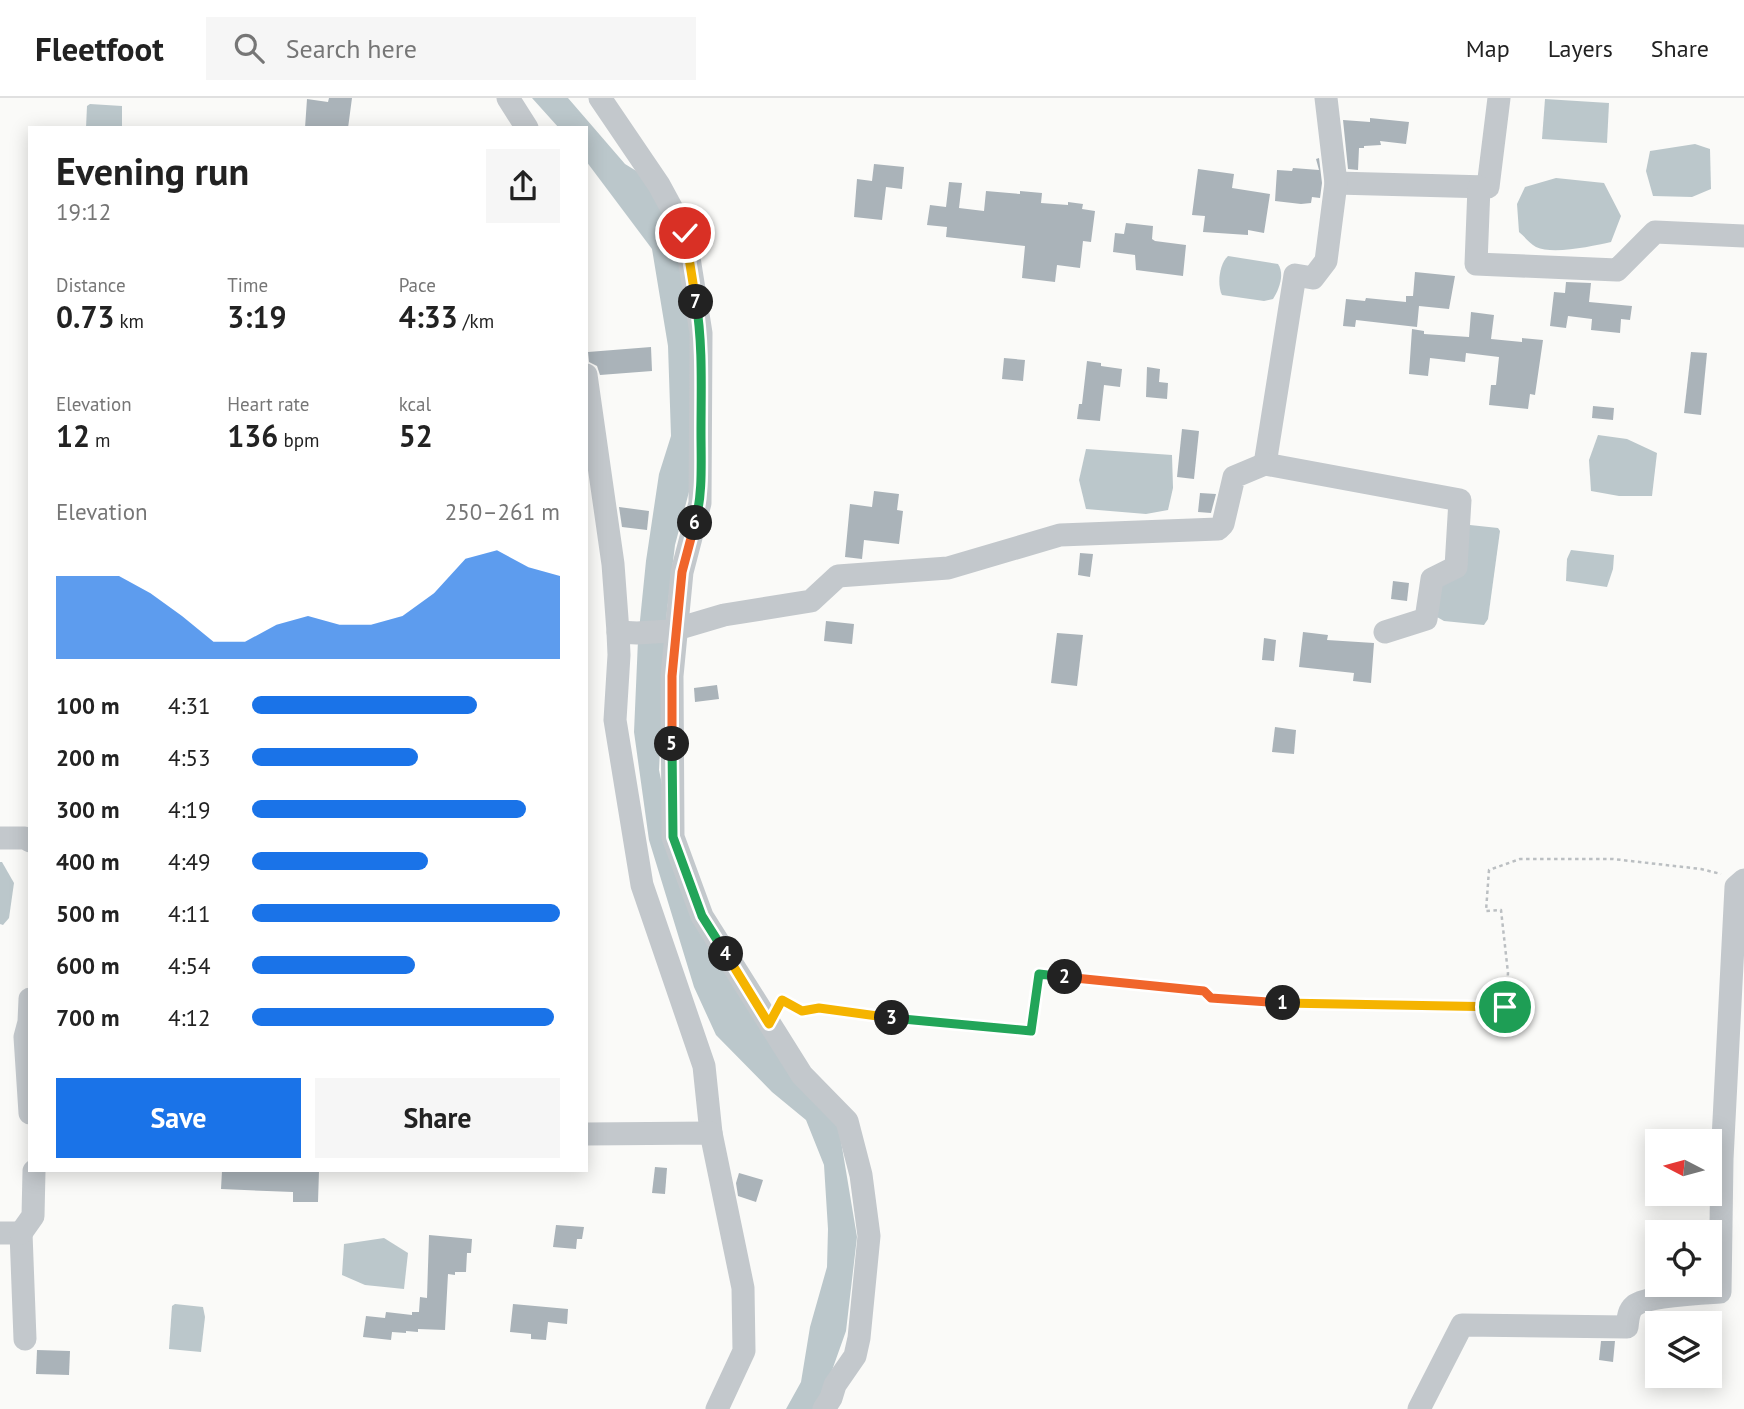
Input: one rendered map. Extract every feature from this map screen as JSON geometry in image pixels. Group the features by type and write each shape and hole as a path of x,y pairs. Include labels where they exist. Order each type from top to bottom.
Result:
{"street":[{"path":"508,98 526,126"},
{"path":"600,98 659,185 685,233 701,333 700,503 682,572 673,630 673,837 702,916 802,1075 847,1121 861,1175 869,1236 859,1338 855,1356 835,1385 824,1409"},
{"path":"1265,464 1295,275 1313,278 1326,261 1336,183 1326,98"},
{"path":"1336,183 1488,187 1499,98"},
{"path":"1479,187 1476,264 1617,270 1655,232 1744,236"},
{"path":"588,389 613,564 627,633 619,655 615,720 642,885 704,1066 710,1133 743,1288 744,1351 717,1409"},
{"path":"627,633 673,630 724,615 811,601 838,576 948,568 1060,535 1218,529 1223,524 1234,477 1265,464 1460,500 1457,567 1432,579 1426,619 1385,632"},
{"path":"0,838 28,840"},
{"path":"1419,1409 1462,1325 1628,1327 1628,1315 1633,1306 1642,1302 1685,1294 1720,1292 1722,1158 1736,887 1733,877"},
{"path":"28,1026 25,1037 28,1083"},
{"path":"588,1134 710,1133"},
{"path":"25,1339 11,1233 33,1216 37,1172"}],"path":[{"path":"769,1024 782,1000 802,1011 819,1008 925,1023 1031,1031 1039,974 1204,991 1211,998 1321,1005 1330,1002 1505,1007 1508,973 1501,910 1486,911 1489,870 1520,859 1613,859 1701,869 1733,877"}],"shaded area":[{"path":"532,98 568,98 625,164 659,185 671,234 686,276 695,344 690,488 675,545 667,611 659,770 673,837 690,896 839,1129 857,1237 846,1331 830,1376 814,1409 786,1409 801,1382 810,1327 827,1267 828,1229 824,1165 806,1120 772,1092 716,1035 694,987 649,840 634,732 638,640 659,474 671,436 668,346 652,249 588,164 588,126 557,126"},
{"path":"1545,99 1609,103 1607,143 1542,139"},
{"path":"87,106 122,106 122,126 86,126"},
{"path":"1695,144 1710,149 1711,189 1692,197 1653,196 1646,171 1650,151"},
{"path":"1556,178 1604,183 1621,216 1611,242 1552,250 1534,246 1519,232 1517,204 1525,187"},
{"path":"1228,256 1278,264 1281,277 1273,299 1264,301 1222,295 1220,275"},
{"path":"1598,435 1627,439 1657,453 1652,496 1619,496 1591,491 1589,460"},
{"path":"1086,449 1172,455 1173,488 1168,510 1146,514 1086,509 1079,480"},
{"path":"1467,526 1498,528 1500,531 1488,619 1484,625 1444,621 1437,617 1440,591"},
{"path":"1571,550 1614,555 1607,587 1566,581 1567,559"},
{"path":"0,862 14,883 9,918 3,925 0,924"},
{"path":"384,1238 408,1253 404,1289 365,1285 342,1275 344,1244"},
{"path":"172,1306 203,1307 205,1317 201,1352 169,1349"}],"building":[{"path":"329,98 352,98 348,126 305,126 307,99 328,102"},
{"path":"1370,118 1409,122 1406,144 1380,141 1381,145 1359,148 1358,170 1348,169 1343,120 1370,122"},
{"path":"1319,158 1322,183 1320,198 1312,197 1311,203 1301,204 1275,201 1277,170 1319,170 1316,159"},
{"path":"874,164 904,167 902,189 886,187 882,220 854,217 857,179 872,181"},
{"path":"1198,169 1234,174 1232,188 1270,194 1264,233 1248,230 1248,235 1203,232 1205,216 1192,215"},
{"path":"949,182 962,183 959,208 984,211 986,191 1020,194 1020,191 1042,193 1041,203 1083,204 1082,209 1095,211 1091,242 1083,241 1080,268 1057,265 1055,282 1022,278 1025,246 946,237 947,227 927,225 930,205 946,207"},
{"path":"1126,223 1153,226 1152,239 1155,241 1186,245 1183,276 1136,270 1135,255 1113,252 1115,233 1124,234"},
{"path":"1415,272 1455,276 1449,309 1419,306 1417,327 1356,320 1355,327 1343,326 1346,299 1406,302 1406,296 1413,296"},
{"path":"1566,282 1591,283 1589,302 1632,306 1630,320 1621,319 1620,333 1591,330 1592,319 1568,316 1566,328 1550,326 1554,292 1565,293"},
{"path":"1471,312 1494,315 1491,339 1522,342 1522,338 1543,340 1535,395 1530,394 1528,409 1489,405 1491,385 1496,385 1499,357 1466,353 1465,362 1430,358 1428,376 1409,374 1412,329 1424,331 1424,334 1469,337"},
{"path":"651,347 652,371 600,375 597,366 589,362 588,352"},
{"path":"1691,352 1707,353 1701,415 1684,413"},
{"path":"1004,358 1025,360 1023,381 1002,379"},
{"path":"1087,361 1122,369 1120,387 1104,385 1100,421 1077,419 1079,404 1082,404"},
{"path":"1147,367 1160,369 1159,382 1168,383 1167,399 1146,397"},
{"path":"1593,406 1614,408 1613,420 1592,418"},
{"path":"1182,429 1199,431 1194,479 1177,477"},
{"path":"874,491 899,494 897,510 903,511 899,544 864,540 862,559 845,557 850,504 872,507"},
{"path":"1200,493 1216,494 1211,513 1198,512"},
{"path":"619,507 649,511 647,530 622,527"},
{"path":"1080,553 1093,554 1090,577 1078,575"},
{"path":"1393,581 1409,583 1407,601 1391,599"},
{"path":"826,621 854,624 852,644 824,641"},
{"path":"1303,632 1328,635 1327,640 1374,643 1371,683 1353,681 1354,673 1299,667"},
{"path":"1057,633 1083,635 1077,686 1051,683"},
{"path":"1264,638 1276,640 1274,661 1262,660"},
{"path":"717,685 719,699 695,702 694,688"},
{"path":"1275,727 1296,730 1294,754 1272,752"},
{"path":"655,1167 667,1168 665,1194 652,1193"},
{"path":"222,1172 319,1172 318,1202 293,1202 293,1192 221,1189"},
{"path":"739,1173 763,1180 756,1202 738,1196 736,1183"},
{"path":"556,1225 584,1227 582,1239 577,1239 576,1249 553,1247"},
{"path":"429,1235 472,1239 471,1253 467,1253 466,1272 448,1274 445,1330 392,1332 391,1340 363,1337 366,1316 385,1318 386,1312 412,1315 412,1312 419,1312 420,1297 427,1298"},
{"path":"513,1304 568,1309 567,1324 548,1322 546,1340 531,1339 531,1334 510,1332"},
{"path":"1601,1341 1615,1341 1613,1362 1599,1360"},
{"path":"37,1350 70,1351 69,1375 36,1374"}],"route":[{"path":"685,233 701,333 700,503 682,572 672,676 673,837 702,916 769,1024 782,1000 802,1011 819,1008 925,1023 1031,1031 1039,974 1204,991 1211,998 1321,1005 1330,1002 1505,1007"}]}
